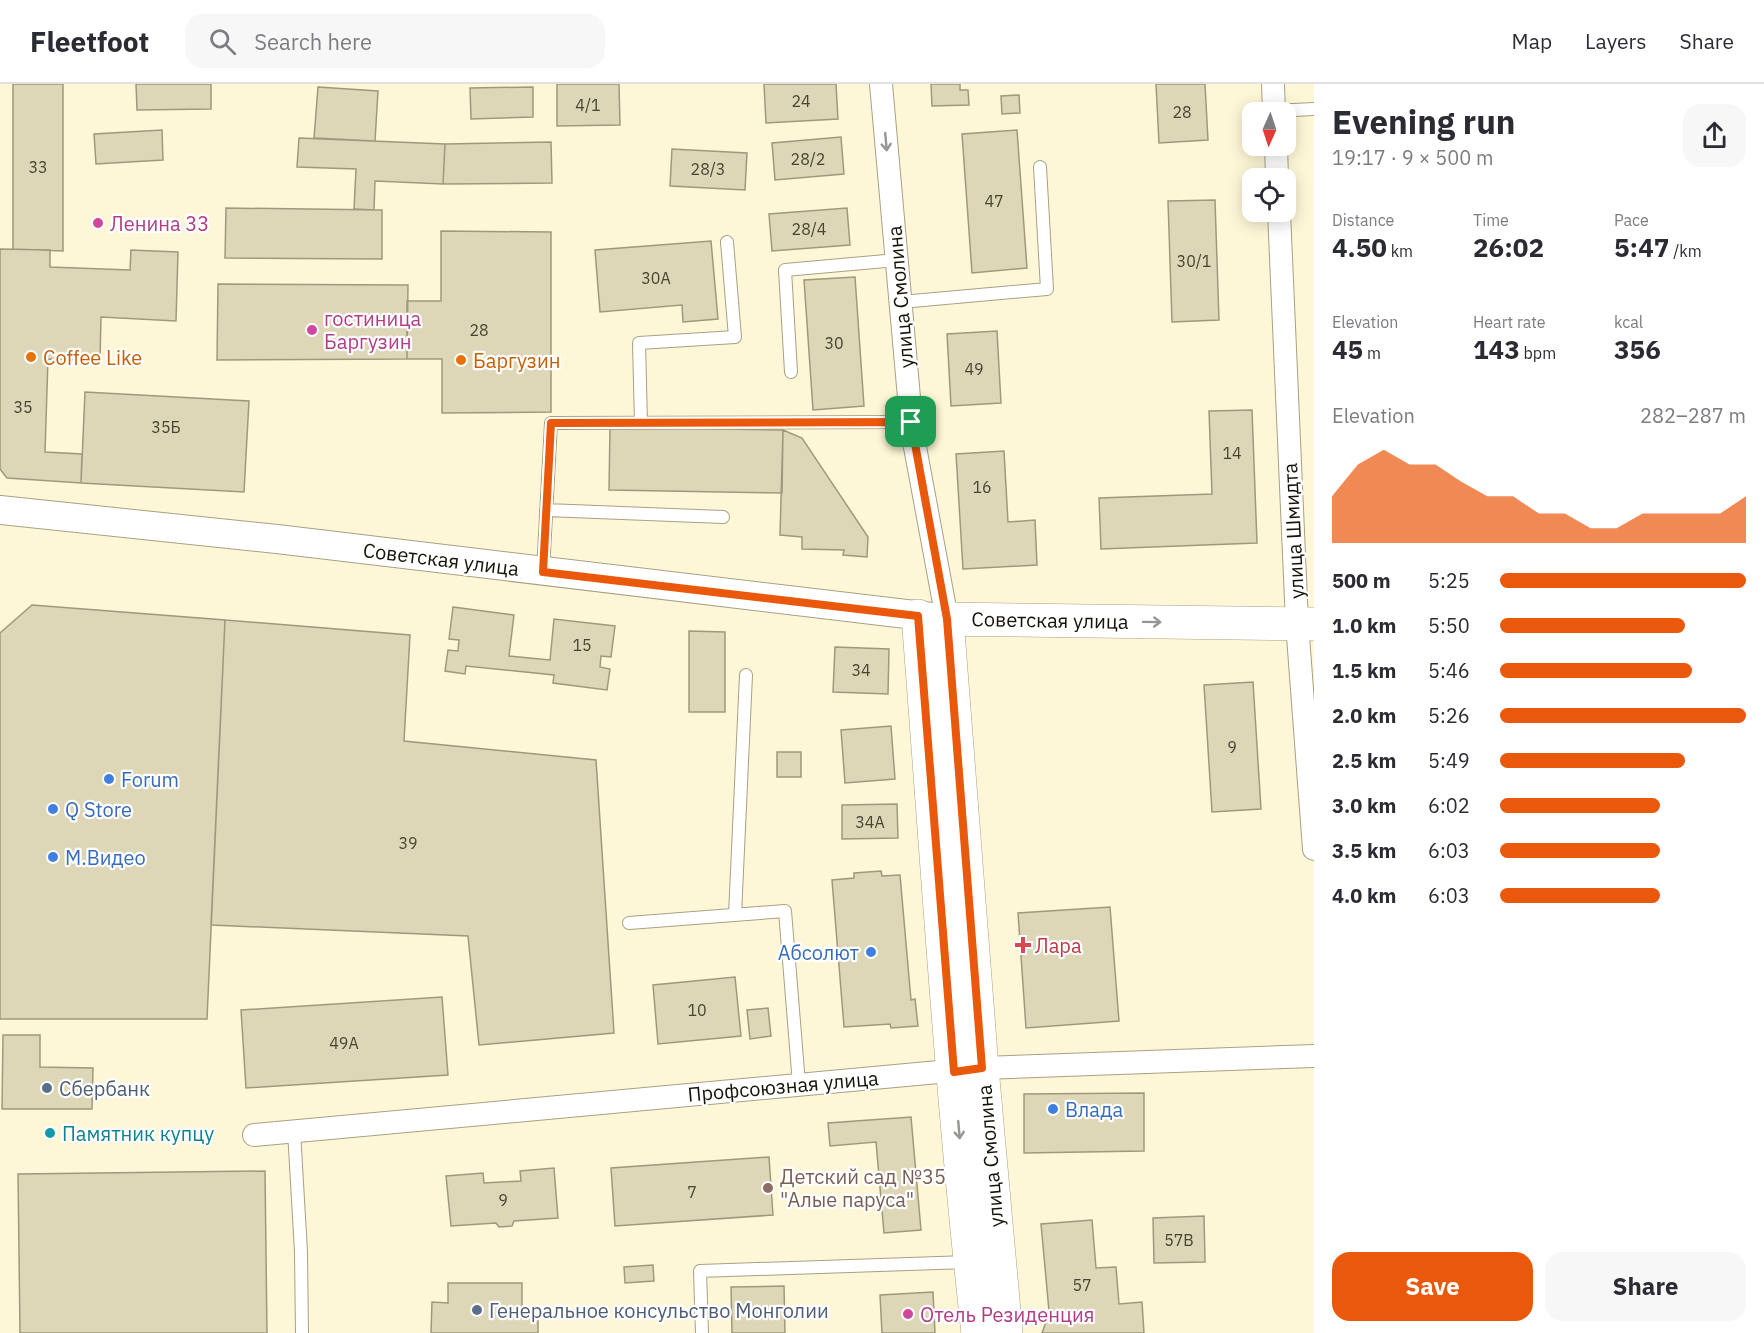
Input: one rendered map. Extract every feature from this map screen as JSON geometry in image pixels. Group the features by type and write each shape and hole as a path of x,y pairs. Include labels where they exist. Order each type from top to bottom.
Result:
{"main road":[{"name":"Советская улица","path":"932,617 1305,624"},
{"name":"улица Смолина","path":"932,617 985,1262 1006,1333"},
{"path":"978,1333 985,1262"}],"street":[{"name":"улица Смолина","path":"881,84 911,422 932,617"},
{"path":"1273,84 1274,102"},
{"name":"улица Шмидта","path":"1280,222 1305,624 1314,849"},
{"name":"Советская улица","path":"0,510 277,539 932,617"},
{"name":"Профсоюзная улица","path":"254,1135 968,1070 1314,1056"}],"lane":[{"path":"1296,110 1314,109"},
{"path":"900,302 1047,289 1040,167"},
{"path":"641,423 639,343 735,337 727,242"},
{"path":"791,372 785,270 897,260"},
{"path":"543,572 551,423 911,422"},
{"path":"546,510 723,518"},
{"path":"735,915 746,675"},
{"path":"629,923 785,911 799,1084"},
{"path":"294,1131 301,1252 302,1333"},
{"path":"702,1333 700,1271 985,1262"}],"building":[{"path":"13,84 63,84 63,251 13,249"},
{"path":"136,84 211,84 211,109 137,110"},
{"path":"557,84 619,84 620,125 557,126"},
{"path":"764,84 836,84 838,119 766,123"},
{"path":"931,84 960,84 960,90 968,90 969,105 932,106"},
{"path":"1156,84 1205,84 1208,140 1159,143"},
{"path":"318,87 378,91 375,141 314,138"},
{"path":"533,87 533,117 471,119 470,88"},
{"path":"1019,95 1020,113 1002,114 1001,96"},
{"path":"162,130 163,160 96,164 94,134"},
{"path":"1017,130 1027,268 972,273 962,134"},
{"path":"841,137 844,174 775,180 772,143"},
{"path":"299,138 445,144 443,184 375,181 374,210 354,209 356,169 297,167"},
{"path":"551,142 552,183 443,184 445,144"},
{"path":"672,149 747,153 745,190 670,186"},
{"path":"1215,200 1219,320 1172,322 1168,201"},
{"path":"226,208 382,210 382,259 225,258"},
{"path":"847,208 850,245 772,251 769,214"},
{"path":"441,231 551,232 551,412 442,413 442,359 407,359 407,301 441,301"},
{"path":"711,241 718,319 683,322 682,305 600,312 595,250"},
{"path":"0,249 50,250 50,267 130,270 131,250 178,252 176,321 101,317 100,361 48,359 45,452 82,454 81,483 7,478 0,469"},
{"path":"855,277 864,406 813,410 804,280"},
{"name":"гостиница Баргузин","path":"218,284 408,285 407,359 217,360"},
{"path":"997,331 1001,403 951,406 947,334"},
{"path":"85,392 249,401 244,492 81,483"},
{"path":"1252,410 1257,543 1101,549 1099,498 1212,494 1209,411"},
{"path":"610,427 783,430 782,493 609,490"},
{"path":"783,430 802,438 868,537 867,557 843,555 844,550 802,549 802,537 780,535"},
{"path":"1004,451 1008,522 1035,520 1037,565 963,569 956,454"},
{"name":"Forum","path":"32,605 225,620 207,1019 0,1019 0,633"},
{"path":"453,607 514,615 509,656 550,660 554,619 615,626 611,657 601,656 600,667 610,669 607,690 553,683 554,675 466,666 465,674 445,671 448,650 458,651 459,640 449,639"},
{"path":"225,620 410,635 404,741 596,760 614,1033 479,1045 468,936 211,925"},
{"path":"689,631 725,632 725,712 689,712"},
{"path":"835,647 889,649 888,694 833,692"},
{"path":"1253,682 1261,809 1212,812 1204,685"},
{"path":"891,726 895,779 845,783 841,730"},
{"path":"777,752 801,752 801,777 777,777"},
{"path":"897,804 898,838 842,839 842,805"},
{"path":"881,871 882,876 900,875 911,1000 915,999 918,1026 891,1028 890,1024 844,1027 832,880 854,878 854,873"},
{"path":"1110,907 1119,1021 1026,1028 1018,913"},
{"path":"735,977 741,1036 658,1044 653,985"},
{"path":"442,997 448,1075 246,1088 241,1010"},
{"path":"768,1008 771,1036 750,1039 747,1010"},
{"name":"Сбербанк","path":"3,1035 40,1035 40,1067 93,1068 92,1109 2,1109"},
{"path":"1144,1093 1144,1151 1024,1153 1024,1094"},
{"path":"911,1117 921,1230 884,1233 876,1142 830,1146 828,1123"},
{"path":"769,1157 773,1215 615,1226 611,1168"},
{"path":"554,1168 558,1218 514,1221 512,1226 499,1227 496,1223 451,1226 446,1176 483,1173 484,1183 521,1181 520,1171"},
{"path":"265,1171 267,1333 20,1333 18,1174"},
{"path":"1204,1216 1205,1262 1154,1263 1153,1218"},
{"path":"1092,1220 1096,1268 1116,1267 1119,1304 1142,1302 1144,1333 1042,1333 1046,1322 1050,1322 1041,1224"},
{"path":"653,1265 654,1281 625,1283 624,1267"},
{"name":"Генеральное консульство Монголии","path":"448,1283 522,1283 522,1317 538,1318 538,1333 431,1333 432,1302 448,1303"},
{"path":"784,1286 785,1333 732,1333 731,1287"},
{"name":"Отель Резиденция","path":"933,1292 935,1333 882,1333 880,1295"}],"place":[{"name":"Ленина 33","path":"98,223"},
{"name":"гостиница Баргузин","path":"312,330"},
{"name":"Coffee Like","path":"31,357"},
{"name":"Баргузин","path":"461,360"},
{"name":"Forum","path":"109,779"},
{"name":"Q Store","path":"53,809"},
{"name":"М.Видео","path":"53,857"},
{"name":"Лара","path":"1023,945"},
{"name":"Абсолют","path":"871,952"},
{"name":"Сбербанк","path":"47,1088"},
{"name":"Влада","path":"1053,1109"},
{"name":"Памятник купцу","path":"50,1133"},
{"name":"Детский сад №35 \"Алые паруса\"","path":"768,1188"},
{"name":"Генеральное консульство Монголии","path":"477,1310"},
{"name":"Отель Резиденция","path":"908,1314"}],"route":[{"path":"911,422 947,619 982,1068 954,1072 918,616 543,572 551,423 911,422"}]}
